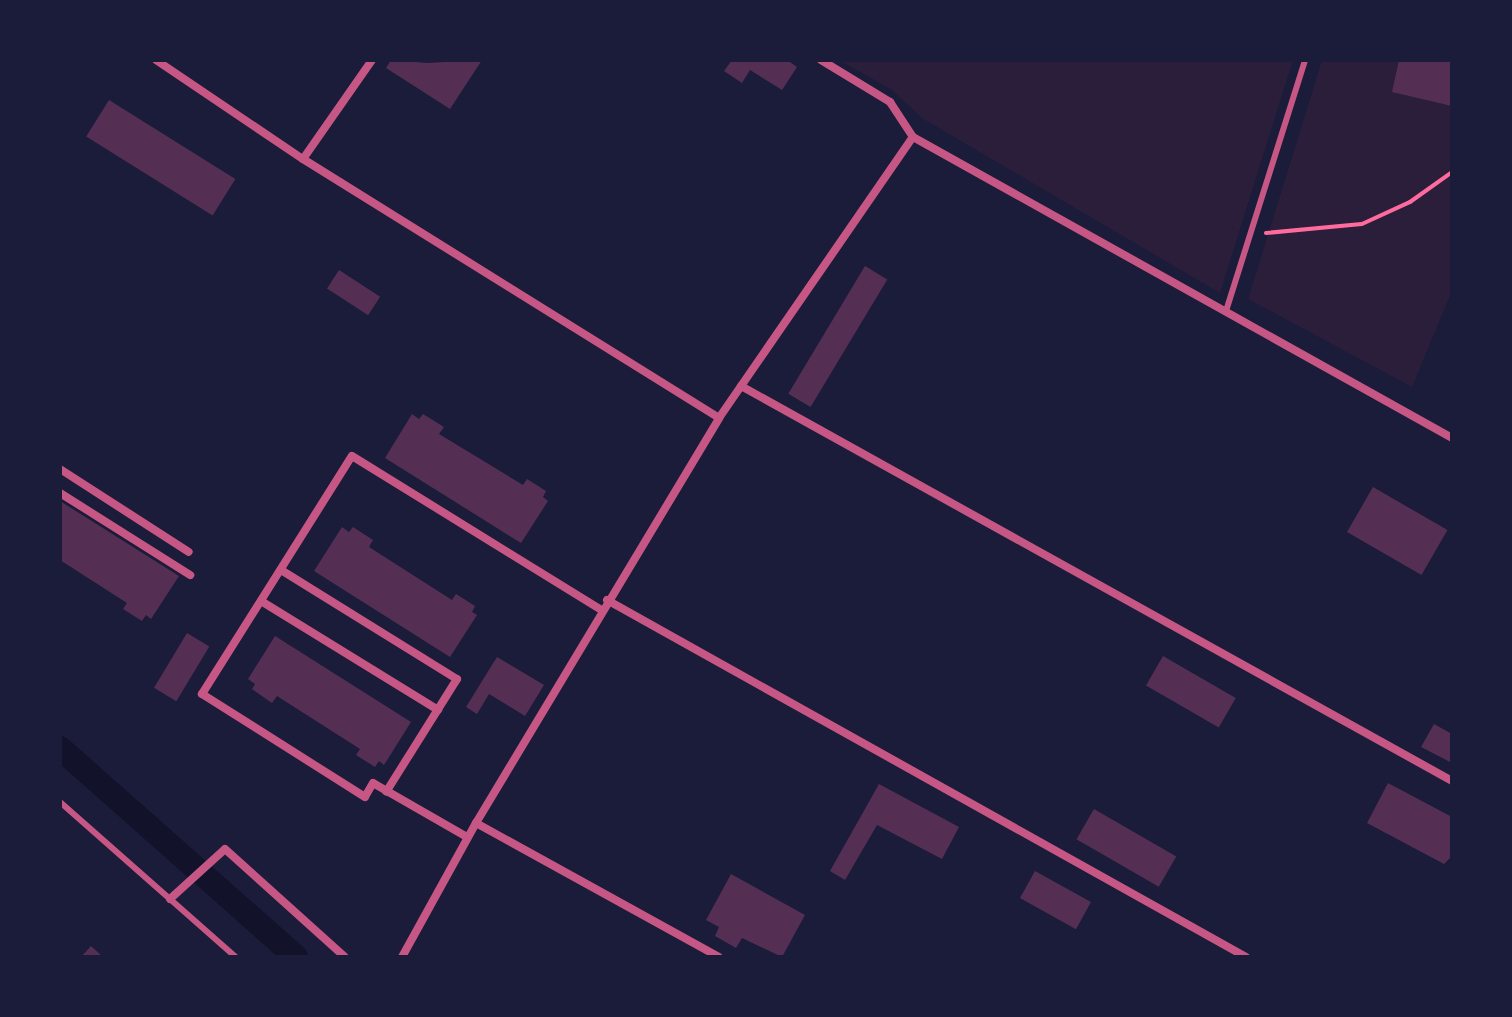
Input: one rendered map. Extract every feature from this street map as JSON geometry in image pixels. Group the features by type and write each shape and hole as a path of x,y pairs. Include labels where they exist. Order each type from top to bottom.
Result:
{"street":[{"path":"156,60 303,159 719,418"},
{"path":"303,159 372,60"},
{"path":"821,60 890,102 913,137 1452,438"},
{"path":"402,957 467,837 719,418 913,137"},
{"path":"741,386 1452,781"},
{"path":"467,837 373,783 365,797 202,694 352,456 601,610"},
{"path":"60,469 189,552"},
{"path":"60,493 190,575"},
{"path":"281,570 457,679 386,792"},
{"path":"607,600 1246,957"},
{"path":"261,601 438,710"},
{"path":"476,823 719,957"},
{"path":"170,899 225,849 345,957"}],"lane":[{"path":"1226,311 1305,60"},
{"path":"60,802 236,957"}],"path":[{"path":"1248,239 1277,228 1362,224 1410,202 1452,172"}],"shaded area":[{"path":"839,60 1293,60 1220,293 922,118 892,90"},
{"path":"1322,60 1452,60 1452,291 1412,387 1248,299"}],"building":[{"path":"391,60 427,63 482,60 450,109 386,68"},
{"path":"732,60 787,60 797,67 782,90 750,70 742,83 724,71"},
{"path":"1399,60 1452,60 1452,106 1392,92"},
{"path":"109,100 235,179 213,215 86,136"},
{"path":"865,266 887,279 811,407 788,394"},
{"path":"339,270 380,297 368,315 327,288"},
{"path":"412,414 419,419 423,414 444,427 439,434 523,485 527,479 546,491 543,497 548,501 521,543 385,458"},
{"path":"1373,487 1447,530 1421,575 1347,532"},
{"path":"60,501 179,576 151,619 146,615 142,621 123,609 127,603 60,560"},
{"path":"342,527 349,532 353,527 373,540 369,547 452,600 456,594 475,606 472,612 477,615 450,657 314,571"},
{"path":"187,633 209,646 176,701 154,688"},
{"path":"275,636 411,722 384,765 379,761 375,767 356,755 360,749 277,696 272,703 252,689 255,684 248,679"},
{"path":"1163,656 1236,698 1219,727 1146,685"},
{"path":"497,657 544,685 525,716 489,694 477,714 466,707"},
{"path":"1434,724 1452,734 1452,763 1421,747"},
{"path":"1388,783 1452,817 1452,856 1444,864 1367,823"},
{"path":"879,784 959,827 942,859 877,825 845,880 830,871"},
{"path":"1094,809 1176,856 1159,887 1076,839"},
{"path":"1035,871 1091,902 1076,929 1020,898"},
{"path":"731,874 805,915 782,957 742,938 736,948 715,936 719,927 706,920"},
{"path":"91,946 103,957 81,957"}],"waterway":[{"path":"60,748 296,957"}]}
